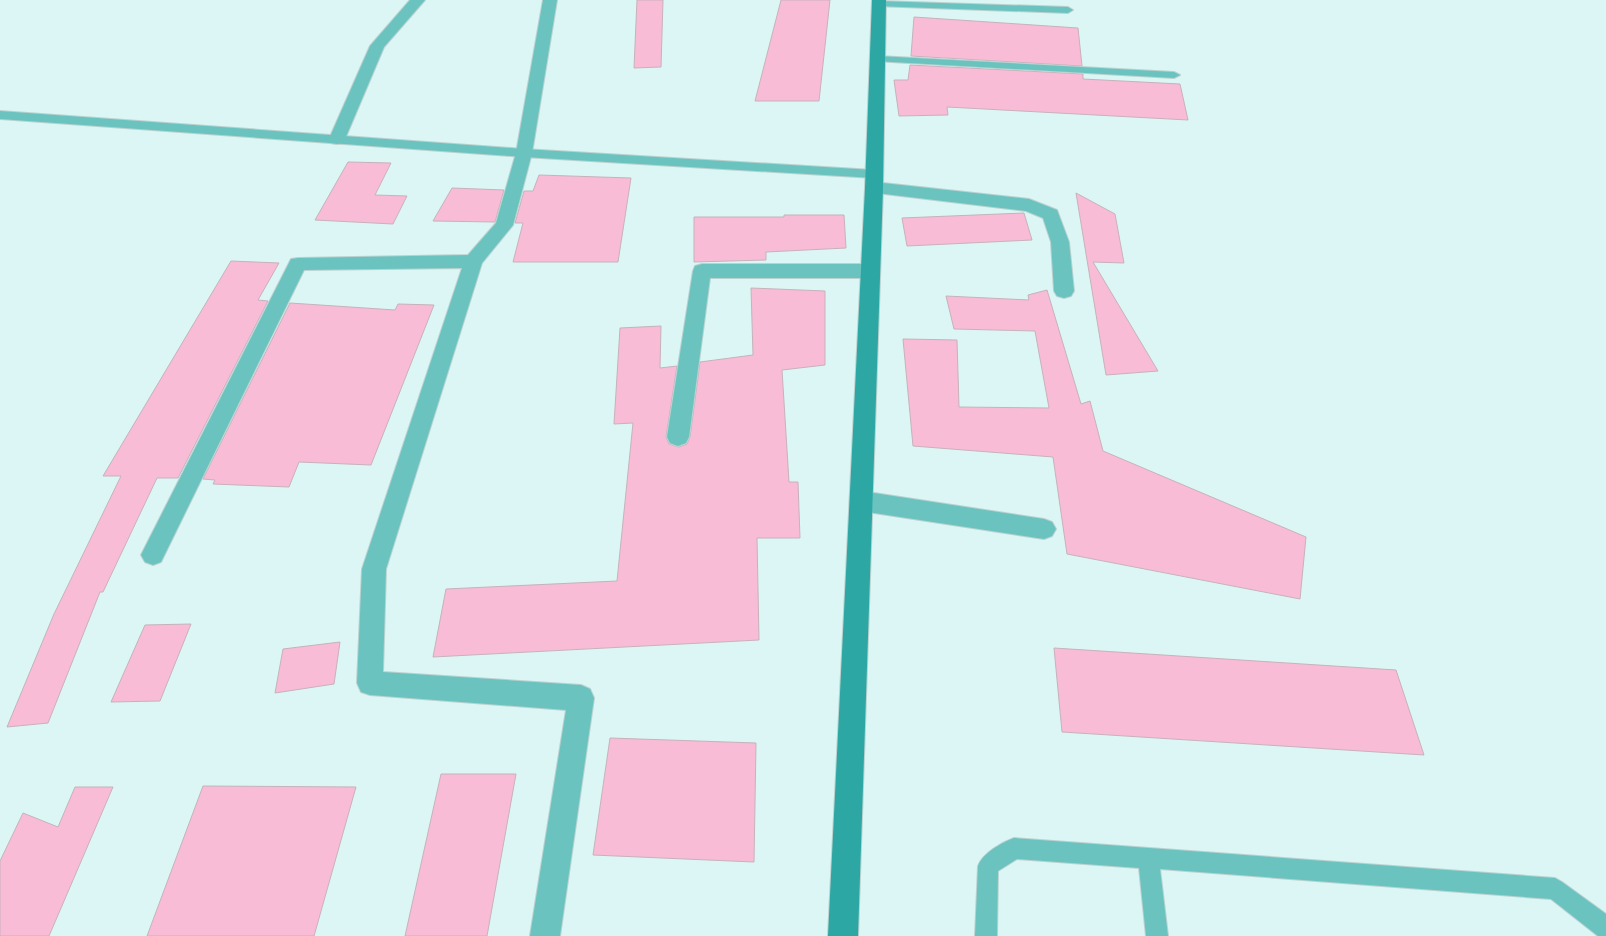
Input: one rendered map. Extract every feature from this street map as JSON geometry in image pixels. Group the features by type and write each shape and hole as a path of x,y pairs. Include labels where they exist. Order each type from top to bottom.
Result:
{"street":[{"path":"337,139 378,46 418,0"},
{"path":"546,936 581,698 370,683 374,568 474,261 504,224 524,153 550,0"},
{"path":"843,936 874,181 879,2"},
{"path":"874,181 1029,205 1051,214 1060,242 1064,291"},
{"path":"153,555 298,264 474,261"},
{"path":"678,436 702,271 870,270"},
{"path":"860,501 1044,529"}],"lane":[{"path":"879,2 1068,10"},
{"path":"878,59 1174,75"},
{"path":"0,115 524,153 874,181"},
{"path":"986,936 988,866 1014,848 1555,889 1605,927 1606,930"},
{"path":"1148,858 1156,936"}],"building":[{"path":"637,0 663,0 661,67 634,68"},
{"path":"781,0 830,0 819,101 755,101"},
{"path":"914,17 1078,28 1082,66 911,56"},
{"path":"910,65 1083,74 1083,79 1180,84 1188,120 947,107 948,115 899,116 894,80 908,80"},
{"path":"348,162 391,163 375,195 407,196 393,224 315,220"},
{"path":"539,175 631,178 618,262 513,262 523,223 515,223 524,191 533,191"},
{"path":"452,188 504,190 495,222 433,221"},
{"path":"1076,193 1115,214 1124,263 1093,262 1158,371 1106,375"},
{"path":"1024,213 1032,240 907,246 902,218"},
{"path":"784,215 844,215 846,248 766,252 766,260 694,262 694,217 784,217"},
{"path":"231,261 279,263 258,300 268,301 178,478 157,478 103,592 100,592 48,723 7,727 54,614 121,476 103,476"},
{"path":"751,288 825,291 825,365 782,370 789,482 798,482 800,538 757,538 759,640 433,657 446,589 617,581 633,423 614,424 620,328 661,326 660,368 677,366 666,437 669,444 679,447 687,444 690,437 700,362 753,355"},
{"path":"1047,290 1081,404 1090,401 1103,451 1306,537 1300,599 1067,554 1053,457 913,446 903,339 957,340 959,407 1049,408 1035,331 954,329 946,296 1029,300 1028,295"},
{"path":"290,303 395,310 398,304 434,305 371,465 299,462 289,487 213,484 215,480 203,479"},
{"path":"191,624 160,701 111,702 145,625"},
{"path":"340,642 334,684 275,693 283,649"},
{"path":"1054,648 1396,670 1424,755 1062,732"},
{"path":"610,738 756,743 754,862 593,855"},
{"path":"441,774 516,774 487,936 405,936"},
{"path":"203,786 356,787 314,936 147,936"},
{"path":"75,787 113,787 49,936 0,936 0,861 23,813 58,827"}]}
